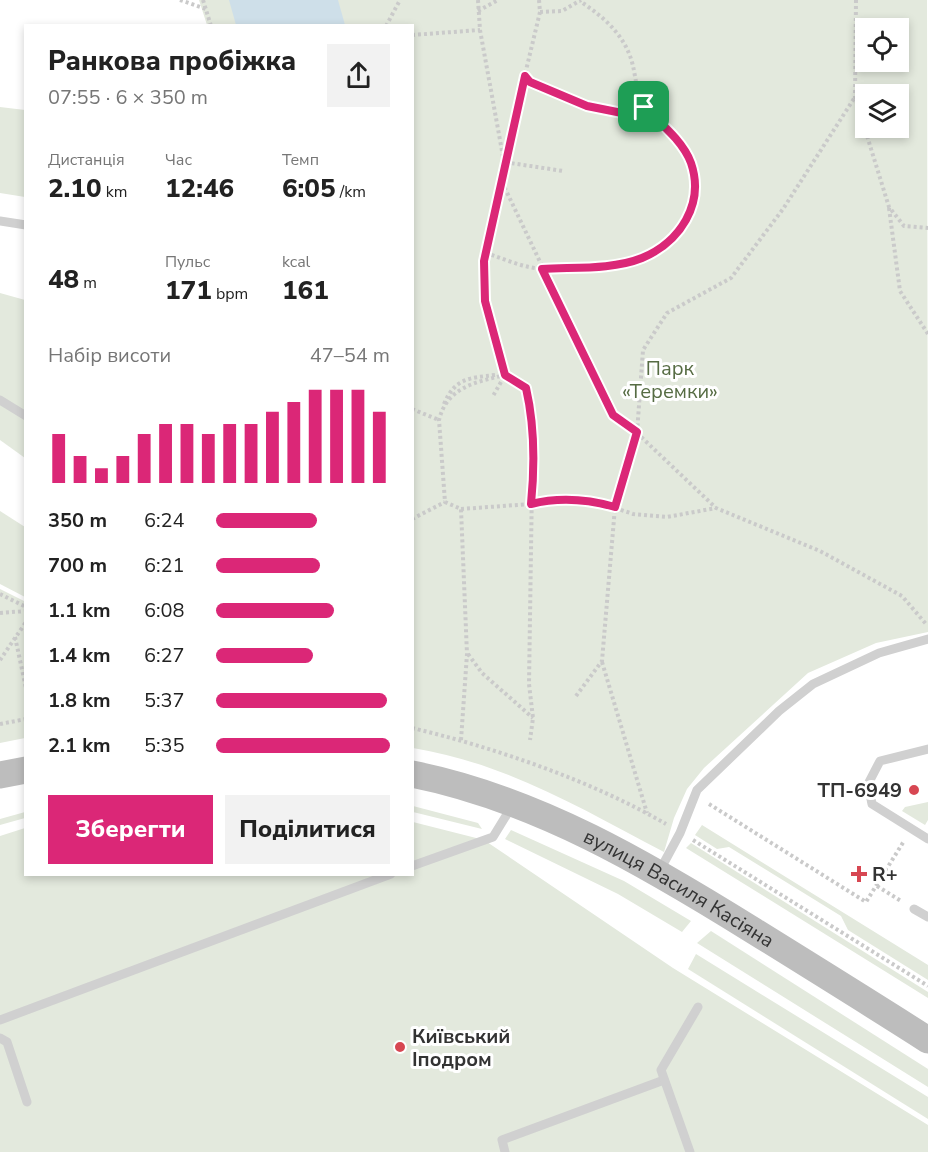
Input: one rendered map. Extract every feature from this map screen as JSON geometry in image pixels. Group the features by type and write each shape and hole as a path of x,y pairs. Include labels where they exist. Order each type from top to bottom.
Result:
{"street":[{"path":"0,775 24,770"},
{"name":"вулиця Василя Касіяна","path":"414,774 437,779 513,803 570,828 658,872 928,1040"}],"lane":[{"path":"0,221 24,225"},
{"path":"0,400 24,415"},
{"path":"658,872 680,833 697,790 800,693 813,684 879,653 928,639"},
{"path":"928,749 880,761 868,784 872,804 928,839"},
{"path":"414,865 494,837 513,803"},
{"path":"0,1020 385,876"},
{"path":"914,909 928,917"},
{"path":"690,1152 661,1070 698,1007"},
{"path":"0,1038 7,1042 27,1102"},
{"path":"505,1152 502,1140 664,1080"}],"path":[{"path":"180,0 206,9"},
{"path":"203,0 210,24"},
{"path":"387,24 400,0"},
{"path":"478,0 480,30 504,162"},
{"path":"478,11 498,0"},
{"path":"530,740 533,718 529,684 531,504 534,471 533,416 526,388 505,375 485,301 486,253 502,182 504,162 540,12 539,0"},
{"path":"486,253 542,269 584,268 640,259 662,248 686,223 693,207 696,185 691,162 681,146 644,107 632,63 621,36 604,18 581,0 562,11 540,12"},
{"path":"855,84 856,0"},
{"path":"414,35 480,30"},
{"path":"525,76 530,82 587,106 622,113 644,107"},
{"path":"648,813 602,661 615,507 637,432 644,350 667,313 731,278 783,209 855,97"},
{"path":"868,138 889,207 900,291 928,334"},
{"path":"504,162 563,171"},
{"path":"502,182 613,415 637,432 716,508 820,551 902,596 928,627"},
{"path":"889,207 904,226 928,228"},
{"path":"493,396 505,375"},
{"path":"444,502 439,420 442,407 464,386 505,375"},
{"path":"414,410 439,420"},
{"path":"444,502 461,509 531,504 550,499 572,499 615,507 640,515 667,517 716,508"},
{"path":"414,518 444,502"},
{"path":"461,509 467,654 461,740"},
{"path":"0,594 24,608"},
{"path":"0,613 24,609"},
{"path":"0,660 24,625"},
{"path":"15,637 24,679"},
{"path":"467,654 482,674 533,718"},
{"path":"576,696 602,661"},
{"path":"0,724 24,719"},
{"path":"414,728 461,740 599,789 648,813 928,986"},
{"path":"711,806 866,902 911,829"},
{"path":"877,886 914,909"}],"green space":[{"name":"Парк «Теремки»","path":"199,0 927,0 928,632 876,643 808,673 704,768 687,789 674,818 664,852 573,804 512,776 480,765 414,748 414,24 207,24"},
{"path":"0,107 24,110 24,197 0,193"},
{"path":"0,293 24,300 24,457 0,440"},
{"path":"0,511 24,526 24,596 0,584"},
{"path":"0,589 24,601 24,738 0,743"},
{"path":"928,802 928,820 925,825 902,811 905,807"},
{"path":"414,806 478,823 482,829 414,812"},
{"path":"24,812 24,818 0,825 0,819"},
{"name":"Київський Іподром","path":"414,822 484,840 673,968 928,1125 928,1152 0,1152 0,836 24,828 24,876 414,876"},
{"path":"702,825 928,965 928,980 848,930 841,916 729,847 717,849 695,835"},
{"path":"511,830 624,881 691,921 682,932 618,894 505,839"},
{"path":"691,843 928,992 928,998 686,848"},
{"path":"711,931 928,1069 928,1087 697,943"},
{"path":"696,954 928,1097 928,1119 688,969"}],"shaded area":[{"path":"229,0 338,0 345,24 236,24"}],"place":[{"name":"ТП-6949","path":"914,790"},
{"name":"R+","path":"859,874"},
{"name":"Київський Іподром","path":"400,1047"}],"route":[{"path":"525,76 530,82 587,106 622,113 644,107 666,128 691,162 696,185 693,207 686,223 662,248 640,259 584,268 542,269 613,415 637,432 615,507 598,502 572,499 550,499 531,504 534,471 533,416 526,388 505,375 485,301 484,261 502,182 504,162 525,76"}]}
